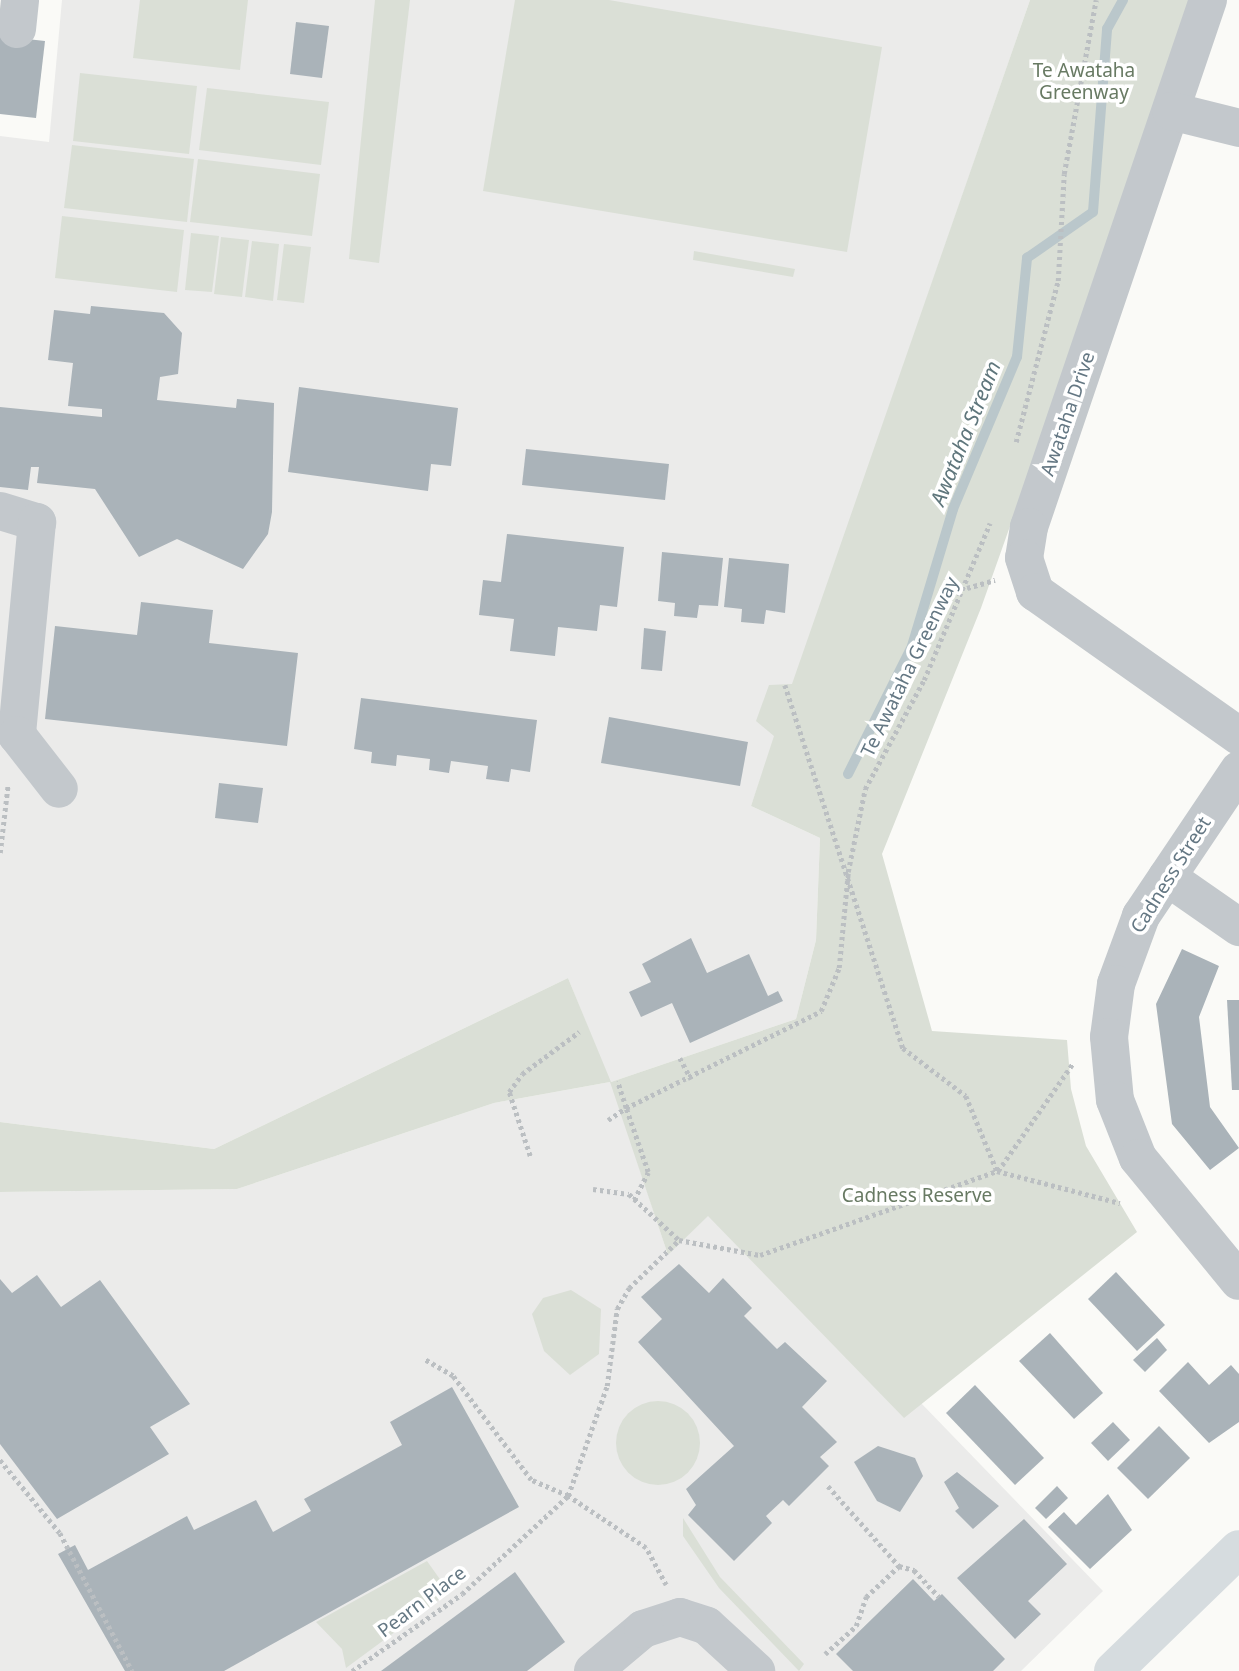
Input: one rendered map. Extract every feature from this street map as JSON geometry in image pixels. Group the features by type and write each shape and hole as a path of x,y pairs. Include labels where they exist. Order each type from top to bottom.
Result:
{"main road":[{"path":"1113,1671 1239,1549"}],"street":[{"name":"Awataha Drive","path":"1208,0 1024,558 1035,592 1239,736"},
{"path":"1171,111 1239,128"},
{"path":"0,511 37,522 17,735 59,789"},
{"name":"Cadness Street","path":"1239,770 1141,916 1116,984 1109,1037 1115,1100 1151,1181 1239,1281"},
{"path":"1167,877 1239,927"},
{"path":"593,1671 643,1629 680,1617 707,1626 756,1671"}],"path":[{"path":"1013,453 1062,245 1060,224 1096,0"},
{"name":"Te Awataha Greenway","path":"608,1119 821,1011 839,968 848,872 865,789 924,680 993,515"},
{"path":"785,685 848,872 903,1048 966,1096 997,1171"},
{"path":"0,853 17,735"},
{"path":"530,1156 509,1092 523,1074 579,1032"},
{"path":"680,1058 691,1079"},
{"path":"997,1171 1076,1059"},
{"path":"617,1081 648,1172 634,1200"},
{"path":"593,1189 634,1200 679,1240 760,1255 997,1171 1120,1203"},
{"path":"568,1496 607,1386 617,1309 629,1288 679,1240"},
{"path":"425,1360 453,1376 531,1480 568,1496 646,1548 680,1617"},
{"path":"0,1460 60,1533 132,1671"},
{"path":"828,1486 899,1566 914,1570 939,1597"},
{"name":"Pearn Place","path":"352,1671 462,1594 535,1522 568,1496"},
{"path":"825,1654 856,1626 866,1597 899,1566"}],"shaded area":[{"path":"62,0 1030,0 751,806 820,838 816,940 796,1019 611,1082 668,1255 708,1215 904,1417 921,1403 1103,1591 1021,1671 0,1671 0,1192 237,1189 494,1103 610,1082 568,978 214,1149 0,1122 0,136 49,142"}],"green space":[{"path":"140,0 248,0 240,70 133,58"},
{"path":"375,0 410,0 379,263 349,259"},
{"path":"515,0 609,0 882,47 847,252 483,191"},
{"name":"Cadness Reserve","path":"1030,0 1217,0 1081,326 981,608 882,854 932,1031 1067,1040 1071,1089 1086,1146 1137,1232 904,1418 708,1216 668,1255 610,1082 494,1103 237,1189 0,1192 0,1122 214,1149 568,978 611,1082 796,1019 816,940 820,838 751,806 774,736 756,721 769,685 792,684"},
{"path":"80,73 197,86 189,154 73,141"},
{"path":"207,88 329,102 321,165 199,150"},
{"path":"72,145 194,159 187,222 64,208"},
{"path":"198,159 320,174 312,236 190,222"},
{"path":"62,216 184,230 177,292 55,278"},
{"path":"191,233 219,236 212,292 185,290"},
{"path":"221,237 249,240 242,297 214,294"},
{"path":"252,241 279,244 273,301 245,297"},
{"path":"284,244 311,247 304,303 277,300"},
{"path":"694,251 795,269 793,277 693,260"},
{"path":"571,1290 601,1309 599,1354 570,1375 544,1351 532,1314 543,1298"},
{"path":"650,1401 666,1401 682,1408 693,1419 700,1435 697,1459 688,1473 666,1485 650,1485 634,1478 623,1467 616,1451 616,1435 623,1419 634,1408"},
{"path":"683,1518 720,1577 804,1664 799,1671 719,1588 683,1536"},
{"path":"427,1561 449,1592 346,1668 342,1649 316,1622"}],"building":[{"path":"296,22 329,26 322,78 290,74"},
{"path":"0,36 45,41 36,118 0,114"},
{"path":"91,306 164,313 182,333 178,374 160,377 157,400 236,408 237,399 274,403 272,512 268,534 243,569 177,539 139,557 95,489 37,483 39,467 31,467 28,490 0,487 0,407 102,417 102,409 68,406 73,363 48,360 54,310 90,314"},
{"path":"299,387 458,408 451,466 431,464 428,491 288,472"},
{"path":"526,449 669,464 665,500 522,485"},
{"path":"507,534 624,547 617,607 600,605 597,631 558,627 555,656 510,651 514,619 479,615 483,580 501,582"},
{"path":"662,552 723,558 718,606 699,605 697,618 674,616 675,603 658,601"},
{"path":"729,558 789,564 785,613 766,610 764,624 741,622 742,609 724,607"},
{"path":"141,602 213,610 209,643 298,653 287,746 45,719 55,626 137,635"},
{"path":"644,628 666,631 662,671 641,669"},
{"path":"361,698 537,720 530,772 511,769 509,782 486,779 488,766 451,761 449,773 429,770 430,759 397,755 396,766 371,763 372,752 354,749"},
{"path":"609,717 748,742 740,786 601,763"},
{"path":"219,783 263,788 258,823 215,818"},
{"path":"691,938 707,973 749,954 768,996 778,991 783,1001 690,1043 672,1003 641,1017 629,992 651,982 642,964"},
{"path":"1182,949 1219,966 1199,1017 1210,1107 1239,1148 1210,1170 1172,1124 1156,1004"},
{"path":"1227,1000 1239,1000 1239,1090 1232,1090"},
{"path":"679,1264 709,1293 723,1278 752,1308 744,1316 777,1349 785,1342 827,1381 802,1407 837,1442 820,1457 829,1466 789,1506 783,1500 766,1516 772,1523 734,1561 688,1515 696,1505 686,1489 734,1446 638,1342 662,1319 641,1297"},
{"path":"1116,1272 1165,1325 1137,1351 1088,1299"},
{"path":"37,1275 61,1307 100,1280 190,1404 150,1427 169,1454 57,1519 0,1444 0,1279 12,1293"},
{"path":"1050,1333 1103,1393 1074,1419 1019,1361"},
{"path":"1157,1338 1167,1350 1145,1372 1133,1360"},
{"path":"1188,1362 1209,1385 1231,1365 1239,1374 1239,1422 1209,1443 1159,1391"},
{"path":"975,1385 1044,1458 1015,1485 946,1413"},
{"path":"452,1387 519,1507 224,1671 125,1671 58,1554 75,1545 88,1570 187,1516 194,1530 256,1500 273,1532 311,1511 304,1499 402,1445 390,1422"},
{"path":"1113,1422 1130,1440 1108,1461 1091,1443"},
{"path":"1159,1426 1190,1458 1148,1499 1117,1468"},
{"path":"878,1446 915,1458 923,1476 900,1512 877,1501 854,1462"},
{"path":"957,1472 999,1506 973,1529 955,1511 959,1508 944,1482"},
{"path":"1057,1486 1068,1498 1046,1519 1035,1508"},
{"path":"1108,1494 1132,1530 1090,1569 1048,1527 1064,1512 1076,1525"},
{"path":"1024,1519 1067,1564 1028,1601 1041,1614 1015,1639 957,1578"},
{"path":"515,1572 565,1642 527,1671 381,1671"},
{"path":"913,1579 934,1601 942,1594 1005,1659 993,1671 853,1671 836,1654"}],"waterway":[{"name":"Awataha Stream","path":"848,774 912,646 953,509 1017,357 1027,258 1093,212 1107,29 1123,0"}]}
